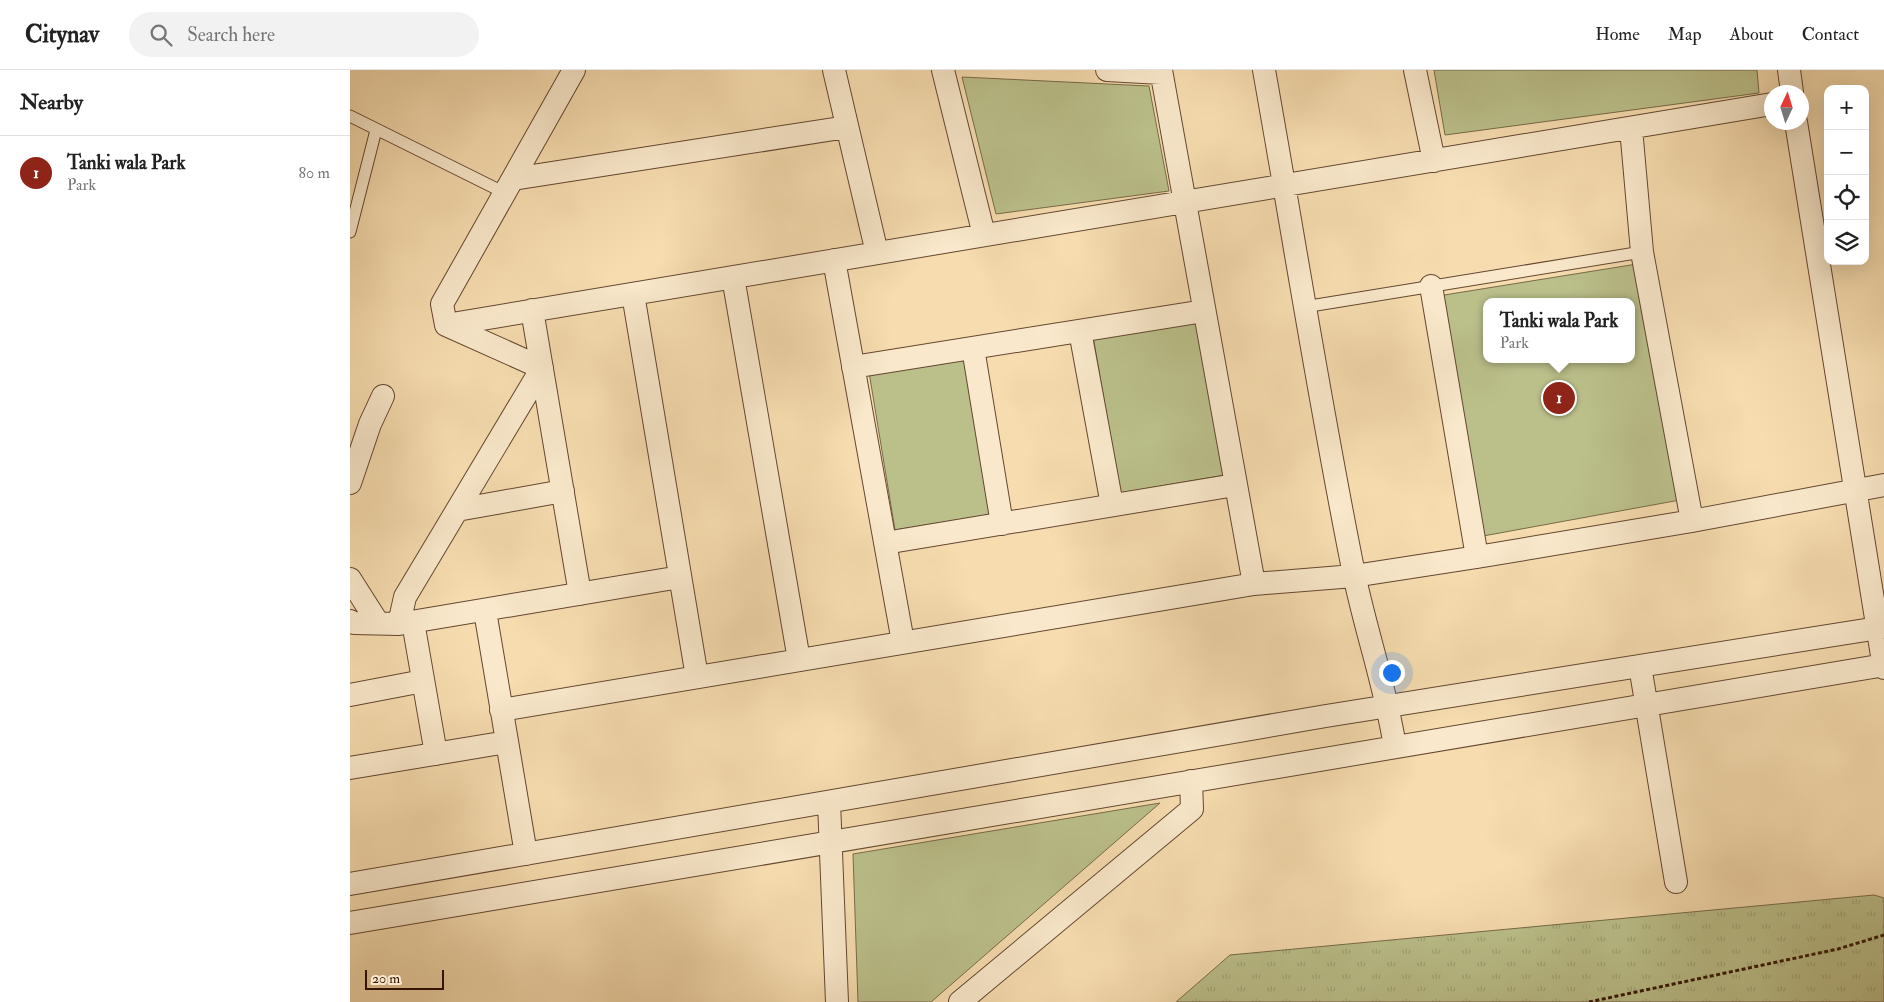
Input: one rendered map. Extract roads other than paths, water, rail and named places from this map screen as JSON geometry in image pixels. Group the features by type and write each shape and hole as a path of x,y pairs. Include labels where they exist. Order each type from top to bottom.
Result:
{"street":[{"path":"446,325 442,304 574,70"},
{"path":"834,70 877,253"},
{"path":"943,70 984,236"},
{"path":"1107,70 1161,72 1254,584"},
{"path":"1264,70 1304,307 1354,576 1389,706 1395,747"},
{"path":"1415,70 1434,161"},
{"path":"1789,70 1791,85"},
{"path":"446,325 1764,105"},
{"path":"509,186 847,127"},
{"path":"1631,128 1642,252 1692,521"},
{"path":"350,923 1646,704 1884,666 1881,628 1855,492 1797,130"},
{"path":"834,260 903,642"},
{"path":"733,277 799,660"},
{"path":"1430,286 1477,557"},
{"path":"633,294 698,677"},
{"path":"532,310 580,594"},
{"path":"853,367 1204,311"},
{"path":"446,325 542,368"},
{"path":"1080,331 1112,505"},
{"path":"973,348 1002,524"},
{"path":"397,623 404,597 542,368"},
{"path":"350,483 370,424 383,396"},
{"path":"885,543 1235,484"},
{"path":"501,710 1254,584 1354,576 1477,557 1692,521 1855,492 1884,485"},
{"path":"457,510 563,491"},
{"path":"350,620 354,623 397,623 484,611 680,577"},
{"path":"350,579 397,623 423,681 436,754"},
{"path":"484,611 526,854"},
{"path":"350,884 1389,706 1881,628"},
{"path":"1640,666 1676,882"},
{"path":"350,695 423,681"},
{"path":"350,768 507,742"},
{"path":"960,1002 1192,809 1191,781"},
{"path":"829,802 837,1002"}],"lane":[{"path":"350,116 376,130 509,186"},
{"path":"350,232 376,130"},
{"path":"1304,307 1642,252"}],"place":[{"name":"Tanki wala Park","path":"1559,398"}]}
